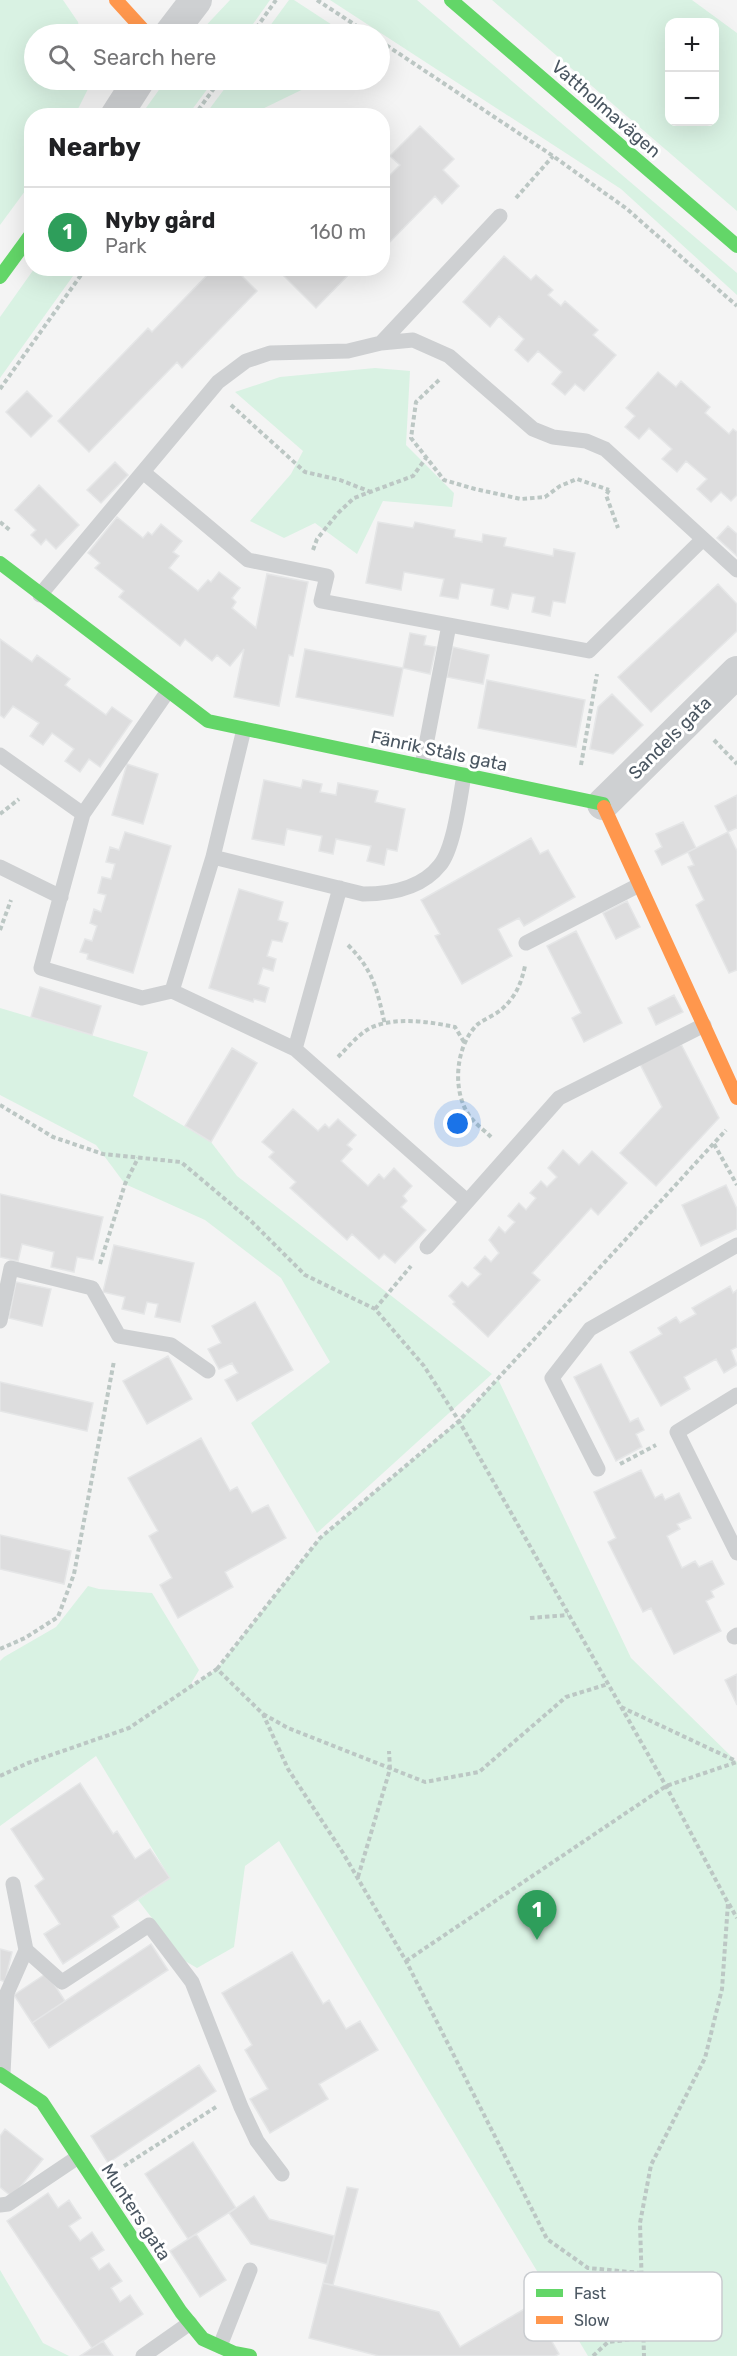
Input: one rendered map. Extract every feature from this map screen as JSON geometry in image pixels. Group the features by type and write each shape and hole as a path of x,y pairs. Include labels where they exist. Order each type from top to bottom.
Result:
{"street":[{"path":"116,0 138,24"},
{"path":"178,24 196,0"},
{"name":"Vattholmavägen","path":"451,0 737,246"},
{"path":"121,108 133,90"},
{"path":"0,277 24,244"},
{"name":"Fänrik Ståls gata","path":"0,563 208,721 603,804"},
{"name":"Sandels gata","path":"603,804 737,672"},
{"path":"603,804 737,1098"},
{"name":"Munters gata","path":"1,2074 42,2102 203,2339 250,2356"}],"lane":[{"path":"381,343 500,216"},
{"path":"40,595 218,382 246,361 270,353 348,351 381,343 413,340 450,357 533,429 553,437 586,441 605,449 737,570"},
{"path":"143,472 248,560 327,576 321,601 589,651 703,539"},
{"path":"422,766 449,625"},
{"path":"168,691 83,814 41,968 142,998 172,991 295,1049 467,1201"},
{"path":"172,991 213,857 244,729"},
{"path":"0,755 83,814"},
{"path":"213,857 363,894 383,894 417,884 441,865 452,837 464,775"},
{"path":"0,867 61,897"},
{"path":"526,943 639,885"},
{"path":"295,1049 340,888"},
{"path":"428,1247 559,1098 704,1025"},
{"path":"597,1469 552,1378 590,1329 737,1245"},
{"path":"0,1321 11,1268 92,1288 119,1336 171,1345 208,1371"},
{"path":"737,1395 677,1432 737,1553"},
{"path":"1,2074 7,1993 26,1950 13,1884"},
{"path":"26,1950 62,1982 149,1925 192,1982 257,2141 282,2174"},
{"path":"0,2205 8,2204 78,2157"},
{"path":"220,2346 250,2270"},
{"path":"143,2356 190,2323"}],"path":[{"path":"259,24 276,0"},
{"path":"317,0 354,24"},
{"path":"390,48 554,156 627,209 737,306"},
{"path":"200,108 213,90"},
{"path":"500,216 554,156"},
{"path":"0,389 80,276"},
{"path":"460,366 433,385 416,402 411,438 444,480 521,499 545,497 560,486 577,478 609,490"},
{"path":"213,388 304,472 340,480 371,492"},
{"path":"304,571 317,539 338,513 354,498 413,476 426,458"},
{"path":"618,528 606,495 627,470"},
{"path":"0,522 17,536"},
{"path":"589,651 597,670 580,770 628,779"},
{"path":"707,733 737,764"},
{"path":"0,930 19,877"},
{"path":"328,932 344,940 361,958 375,982 385,1025"},
{"path":"510,1153 470,1117 461,1097 458,1075 464,1042 478,1025 501,1009 520,988 525,966 526,943"},
{"path":"322,1074 356,1039 374,1026 431,1022 455,1027 464,1042"},
{"path":"0,1105 53,1137 103,1154 181,1162 252,1221 305,1275 375,1309 424,1366 459,1421 666,1786 737,1918"},
{"path":"0,1776 28,1763 129,1728 217,1669 320,1538 459,1421 729,1126"},
{"path":"713,1143 737,1185"},
{"path":"92,1288 125,1184 138,1158"},
{"path":"375,1309 428,1247"},
{"path":"0,1650 25,1638 58,1617 74,1574 119,1336"},
{"path":"597,1469 606,1472 677,1432"},
{"path":"530,1618 568,1615"},
{"path":"217,1669 263,1714 288,1728 425,1782 479,1772 566,1697 608,1684"},
{"path":"621,1706 737,1762"},
{"path":"263,1714 288,1769 357,1877 406,1961 547,2240 588,2268 630,2272"},
{"path":"357,1877 390,1769 389,1751"},
{"path":"406,1961 666,1786 737,1762"},
{"path":"728,1903 737,1905"},
{"path":"641,2272 640,2223 651,2165 705,2058 722,1989 728,1903"},
{"path":"96,2184 237,2093"},
{"path":"594,2356 608,2343 622,2341"}],"green space":[{"path":"0,0 63,0 78,24 24,24 24,90 88,90 78,108 24,108 24,192 0,225"},
{"path":"230,0 270,0 253,24 207,24"},
{"path":"289,0 294,0 331,24 271,24"},
{"path":"330,0 417,0 737,273 737,295 621,189 390,39 390,24 367,24"},
{"path":"492,0 692,0 717,18 665,18 665,126 719,126 719,20 737,33 737,211"},
{"path":"159,90 207,90 193,108 146,108"},
{"path":"224,90 301,90 264,108 210,108"},
{"path":"29,276 73,276 0,378 0,317"},
{"path":"375,368 410,371 406,445 454,493 452,507 383,501 357,554 315,523 284,538 250,521 291,474 303,451 235,392 280,377"},
{"path":"0,1008 148,1052 133,1096 211,1142 237,1176 492,1374 317,1533 251,1423 330,1362 281,1278 205,1220 125,1184 96,1145 0,1095"},
{"path":"498,1379 631,1658 737,1762 737,2356 588,2356 579,2341 722,2341 722,2272 538,2272 279,1841 245,1866 234,1947 197,1968 185,1961 138,1900 170,1878 96,1756 0,1826 0,1661 4,1657 56,1627 88,1586 152,1593 199,1670 189,1687 217,1669 320,1538 459,1421"},
{"path":"0,2270 43,2343 69,2356 0,2356"}],"building":[{"path":"420,126 454,159 443,170 459,186 442,204 435,196 390,242 390,175 400,165 390,156"},
{"path":"504,256 531,280 536,275 553,290 548,295 561,306 565,301 598,330 593,335 616,355 584,391 575,384 565,395 552,384 562,372 538,351 528,362 515,350 524,339 499,316 490,327 463,302"},
{"path":"206,276 242,276 257,291 182,368 177,362 89,452 58,421 148,328 152,332"},
{"path":"284,276 347,276 316,308"},
{"path":"658,372 676,387 681,381 710,407 705,413 729,434 733,429 737,432 737,495 731,501 721,492 711,502 697,489 707,479 686,461 677,472 662,459 672,449 649,428 639,439 625,427 635,416 626,408"},
{"path":"27,391 52,416 31,437 6,412"},
{"path":"115,462 128,475 101,503 87,490"},
{"path":"39,485 79,525 56,549 46,539 41,545 31,535 36,530 15,510"},
{"path":"117,517 143,538 148,532 152,535 161,524 182,541 173,552 179,556 169,568 198,591 208,580 211,582 219,572 240,588 232,598 236,602 232,608 256,628 267,574 308,582 293,656 289,655 279,706 234,697 244,649 230,666 217,655 212,661 185,639 180,646 119,597 124,591 95,568 100,563 88,553"},
{"path":"378,522 413,528 415,522 455,530 454,537 482,542 483,534 506,538 504,546 553,556 554,549 575,553 565,603 553,601 550,616 532,612 535,597 512,593 508,609 491,605 494,589 461,583 458,599 440,596 444,579 404,572 401,590 366,583"},
{"path":"728,526 737,534 737,556 717,538"},
{"path":"718,584 737,604 737,631 651,712 618,677"},
{"path":"410,633 426,636 424,645 436,647 430,674 403,668"},
{"path":"0,639 32,662 37,655 70,679 65,685 106,715 112,707 132,721 100,767 89,759 80,772 65,761 74,749 52,733 43,745 30,736 39,723 13,706 4,718 0,715"},
{"path":"453,647 489,655 483,684 447,677"},
{"path":"305,649 403,668 393,716 296,697"},
{"path":"487,680 585,700 576,747 478,728"},
{"path":"612,694 643,725 613,754 590,749 598,707"},
{"path":"127,764 158,774 143,824 112,815"},
{"path":"264,780 301,788 303,780 322,784 320,792 336,795 338,783 378,791 375,802 405,809 397,851 387,849 384,865 367,861 371,846 336,839 333,854 319,851 322,836 287,829 284,845 252,839"},
{"path":"737,795 737,828 728,832 715,806"},
{"path":"683,822 696,848 662,865 655,851 662,847 656,834"},
{"path":"125,832 171,846 133,973 87,959 88,954 80,952 85,939 92,941 97,926 90,923 94,909 101,912 106,895 98,893 102,877 111,879 115,864 106,862 110,847 119,850"},
{"path":"728,832 737,851 737,970 729,973 696,905 704,900 688,867 694,865 688,852"},
{"path":"531,838 540,854 548,850 575,897 524,926 519,918 498,929 512,956 462,984 435,936 440,934 421,900"},
{"path":"239,889 283,902 278,920 288,923 282,942 272,940 267,956 276,959 273,971 263,968 258,984 269,988 265,1002 254,999 253,1002 209,988"},
{"path":"627,901 640,927 616,939 603,913"},
{"path":"576,931 622,1023 584,1042 572,1018 581,1013 547,946"},
{"path":"40,987 101,1006 92,1035 31,1017"},
{"path":"674,995 683,1012 656,1025 648,1008"},
{"path":"681,1044 719,1118 656,1186 620,1153 662,1107 640,1064"},
{"path":"232,1048 257,1063 211,1142 185,1126"},
{"path":"293,1109 318,1131 325,1124 329,1128 338,1119 356,1135 347,1145 352,1149 341,1161 368,1186 379,1174 384,1179 394,1168 412,1186 403,1196 407,1201 401,1207 426,1230 395,1263 384,1254 379,1259 352,1234 347,1240 290,1188 296,1182 269,1157 274,1152 262,1142"},
{"path":"563,1150 579,1165 592,1151 627,1183 598,1215 591,1208 532,1273 540,1280 488,1337 453,1304 455,1302 449,1296 462,1282 468,1287 481,1274 474,1268 485,1256 491,1262 499,1253 489,1240 499,1227 505,1233 515,1222 508,1216 519,1203 526,1210 536,1198 530,1193 541,1181 547,1187 557,1177 548,1168"},
{"path":"726,1185 737,1209 737,1229 701,1246 682,1205"},
{"path":"0,1194 103,1217 93,1260 77,1257 74,1272 51,1267 54,1252 22,1244 18,1261 0,1257"},
{"path":"114,1245 194,1263 180,1322 155,1317 158,1304 147,1302 144,1314 122,1309 125,1297 103,1292"},
{"path":"16,1282 51,1289 42,1326 9,1318"},
{"path":"730,1286 733,1293 737,1290 737,1347 731,1350 737,1365 724,1373 716,1359 684,1377 690,1389 661,1406 630,1352 662,1334 658,1328 676,1317 680,1323 696,1314 692,1308"},
{"path":"255,1302 293,1370 237,1401 225,1380 238,1373 232,1363 219,1369 208,1349 221,1343 212,1326"},
{"path":"168,1356 192,1399 147,1424 123,1381"},
{"path":"601,1364 630,1422 638,1418 644,1430 636,1434 642,1447 616,1461 574,1377"},
{"path":"0,1382 93,1403 87,1431 0,1411"},
{"path":"201,1438 230,1491 237,1487 252,1513 268,1505 286,1538 225,1572 233,1587 178,1618 160,1585 172,1578 149,1536 158,1531 128,1478"},
{"path":"641,1470 655,1498 662,1494 665,1500 679,1493 691,1518 677,1524 680,1529 667,1536 682,1568 695,1561 699,1567 712,1561 724,1584 711,1591 714,1597 706,1601 721,1631 674,1654 651,1608 643,1612 608,1542 616,1538 594,1492"},
{"path":"0,1535 71,1551 64,1584 0,1569"},
{"path":"737,1674 737,1705 725,1680"},
{"path":"80,1783 113,1834 117,1831 135,1859 150,1849 170,1878 112,1916 119,1927 63,1964 44,1934 60,1924 35,1886 44,1879 11,1829"},
{"path":"151,1944 168,1970 49,2048 32,2023"},
{"path":"0,1949 12,1952 5,1982 0,1980"},
{"path":"292,1952 323,2004 329,2000 346,2029 360,2021 378,2050 319,2084 328,2099 270,2133 250,2099 268,2089 245,2050 252,2045 222,1993"},
{"path":"47,1973 65,2001 32,2023 14,1995"},
{"path":"199,2065 216,2091 108,2163 91,2136"},
{"path":"5,2129 43,2159 12,2197 0,2187 0,2136"},
{"path":"193,2142 236,2208 188,2239 145,2174"},
{"path":"347,2187 358,2189 333,2285 323,2283"},
{"path":"48,2193 58,2208 69,2200 81,2218 69,2226 80,2241 92,2232 104,2250 91,2258 99,2270 109,2263 122,2281 111,2288 120,2302 130,2295 143,2314 92,2348 7,2221"},
{"path":"254,2196 269,2219 334,2236 327,2264 251,2244 229,2213"},
{"path":"196,2234 226,2280 200,2297 170,2251"},
{"path":"323,2283 439,2312 460,2347 524,2309 524,2341 552,2341 559,2354 555,2356 379,2356 309,2338"},
{"path":"103,2341 113,2356 80,2356 92,2348"}],"traffic: fast":[{"path":"451,0 737,246"},
{"path":"0,277 24,244"},
{"path":"0,563 208,721 603,804 604,807"},
{"path":"0,2074 42,2102 181,2312 203,2339 234,2353 250,2356"}],"traffic: slow":[{"path":"116,0 138,24"},
{"path":"604,807 737,1098"}],"place":[{"name":"Nyby gård","path":"537,1940"}]}
